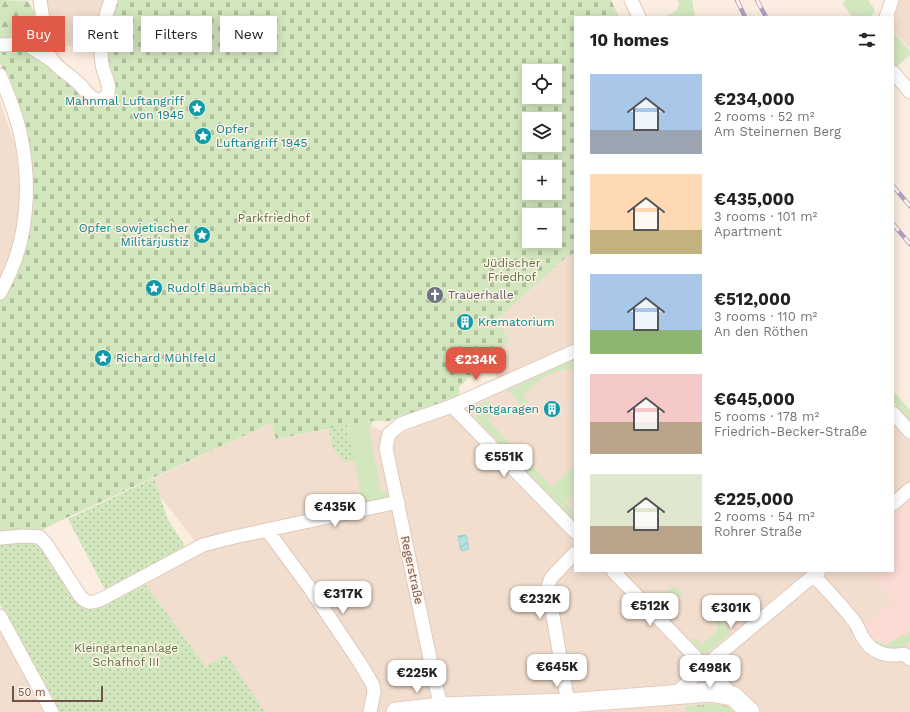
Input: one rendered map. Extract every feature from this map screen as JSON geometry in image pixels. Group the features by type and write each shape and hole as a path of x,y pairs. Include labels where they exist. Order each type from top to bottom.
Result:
{"main road":[{"path":"396,712 568,703 710,692 733,696 750,712"}],"street":[{"path":"40,0 48,53 51,60"},
{"path":"0,45 26,44 51,60 76,79 95,99 100,100 106,97 108,93 101,51 103,32 111,0"},
{"path":"631,0 639,16"},
{"path":"886,16 892,0"},
{"path":"894,73 910,92"},
{"path":"0,75 14,112 22,142 25,169 26,206 20,246 0,293"},
{"path":"574,350 452,406 574,531"},
{"name":"Regerstraße","path":"443,710 436,687 386,448 389,434 401,424 452,406"},
{"path":"894,414 910,432"},
{"path":"894,503 910,489"},
{"path":"0,538 22,536 40,537 47,545 80,596 85,601 92,603 203,545 398,502"},
{"path":"267,530 309,588 360,663 373,685 374,692 370,712"},
{"path":"568,703 550,607 548,587 551,578 574,554"},
{"path":"614,572 706,666 733,696"},
{"path":"674,695 812,574 855,621 861,635 869,647 879,653 889,655 904,654 910,659"},
{"path":"0,616 52,712"}],"shaded area":[{"path":"47,0 106,0 103,16 73,16 73,46 65,46 65,16 48,16"},
{"path":"899,0 910,0 910,49 894,32 893,16"},
{"path":"0,101 15,146 24,216 7,268 0,281"},
{"path":"574,254 574,572 894,572 894,423 910,441 910,712 265,712 226,655 206,667 144,583 202,550 148,481 271,423 276,439 363,423 395,436 506,390 486,362 510,341 497,320 565,258"},
{"path":"910,499 910,656 872,643 864,623 896,602 869,572 894,572 894,514"},
{"path":"0,626 46,712 0,712"}],"green space":[{"path":"0,0 28,1 34,11 35,16 12,16 12,42 0,40"},
{"name":"Parkfriedhof","path":"117,0 611,0 619,16 574,16 574,254 565,258 497,320 510,341 459,387 459,397 389,421 373,421 347,425 276,439 271,423 41,531 0,535 0,299 27,227 12,96 0,62 0,49 12,48 12,52 32,52 95,105 102,106 107,102 108,52 133,52 133,16 111,16"},
{"path":"678,0 692,0 695,16 667,16 676,11 679,4"},
{"path":"846,0 868,0 875,10 872,16 852,16 842,4"},
{"path":"894,33 910,51 910,55 896,67 894,64"},
{"path":"574,359 574,369 561,370 542,378 523,396 528,402 523,407 507,390"},
{"path":"894,392 910,410 910,422 894,403"},
{"path":"487,400 497,411 488,420 552,487 574,466 574,494 565,502 574,513 574,521 477,420 475,414 477,408"},
{"path":"373,421 369,428 381,491 390,493 389,499 365,503 362,499 347,425"},
{"path":"347,425 354,460 344,462 332,447 329,428"},
{"name":"Kleingartenanlage Schafhof III","path":"154,478 167,518 185,546 137,573 206,667 226,654 265,712 58,712 0,604 0,543 35,540 44,546 81,604 110,599 68,519"},
{"path":"672,587 675,587 683,592 666,608 672,615 668,617 658,607 663,595"},
{"path":"719,619 731,633 708,652 703,653 691,640 695,638 702,645 719,629 715,624"},
{"path":"910,631 910,642 906,646 897,650 888,649 874,642 878,641 885,645"},
{"path":"710,704 727,706 737,712 686,712 685,706"}],"water":[{"path":"466,535 469,549 461,551 458,536"}],"railway":[{"path":"737,0 745,16"},
{"path":"757,0 765,16"},
{"path":"894,187 910,206"},
{"path":"894,225 910,244"}],"place":[{"name":"Mahnmal Luftangriff von 1945","path":"197,108"},
{"name":"Opfer Luftangriff 1945","path":"203,136"},
{"name":"Opfer sowjetischer Militärjustiz","path":"202,235"},
{"name":"Rudolf Baumbach","path":"154,288"},
{"name":"Trauerhalle","path":"435,295"},
{"name":"Krematorium","path":"465,322"},
{"name":"Richard Mühlfeld","path":"103,358"},
{"name":"Postgaragen","path":"552,409"}],"park label":[{"name":"Jüdischer Friedhof","path":"512,270"}]}
